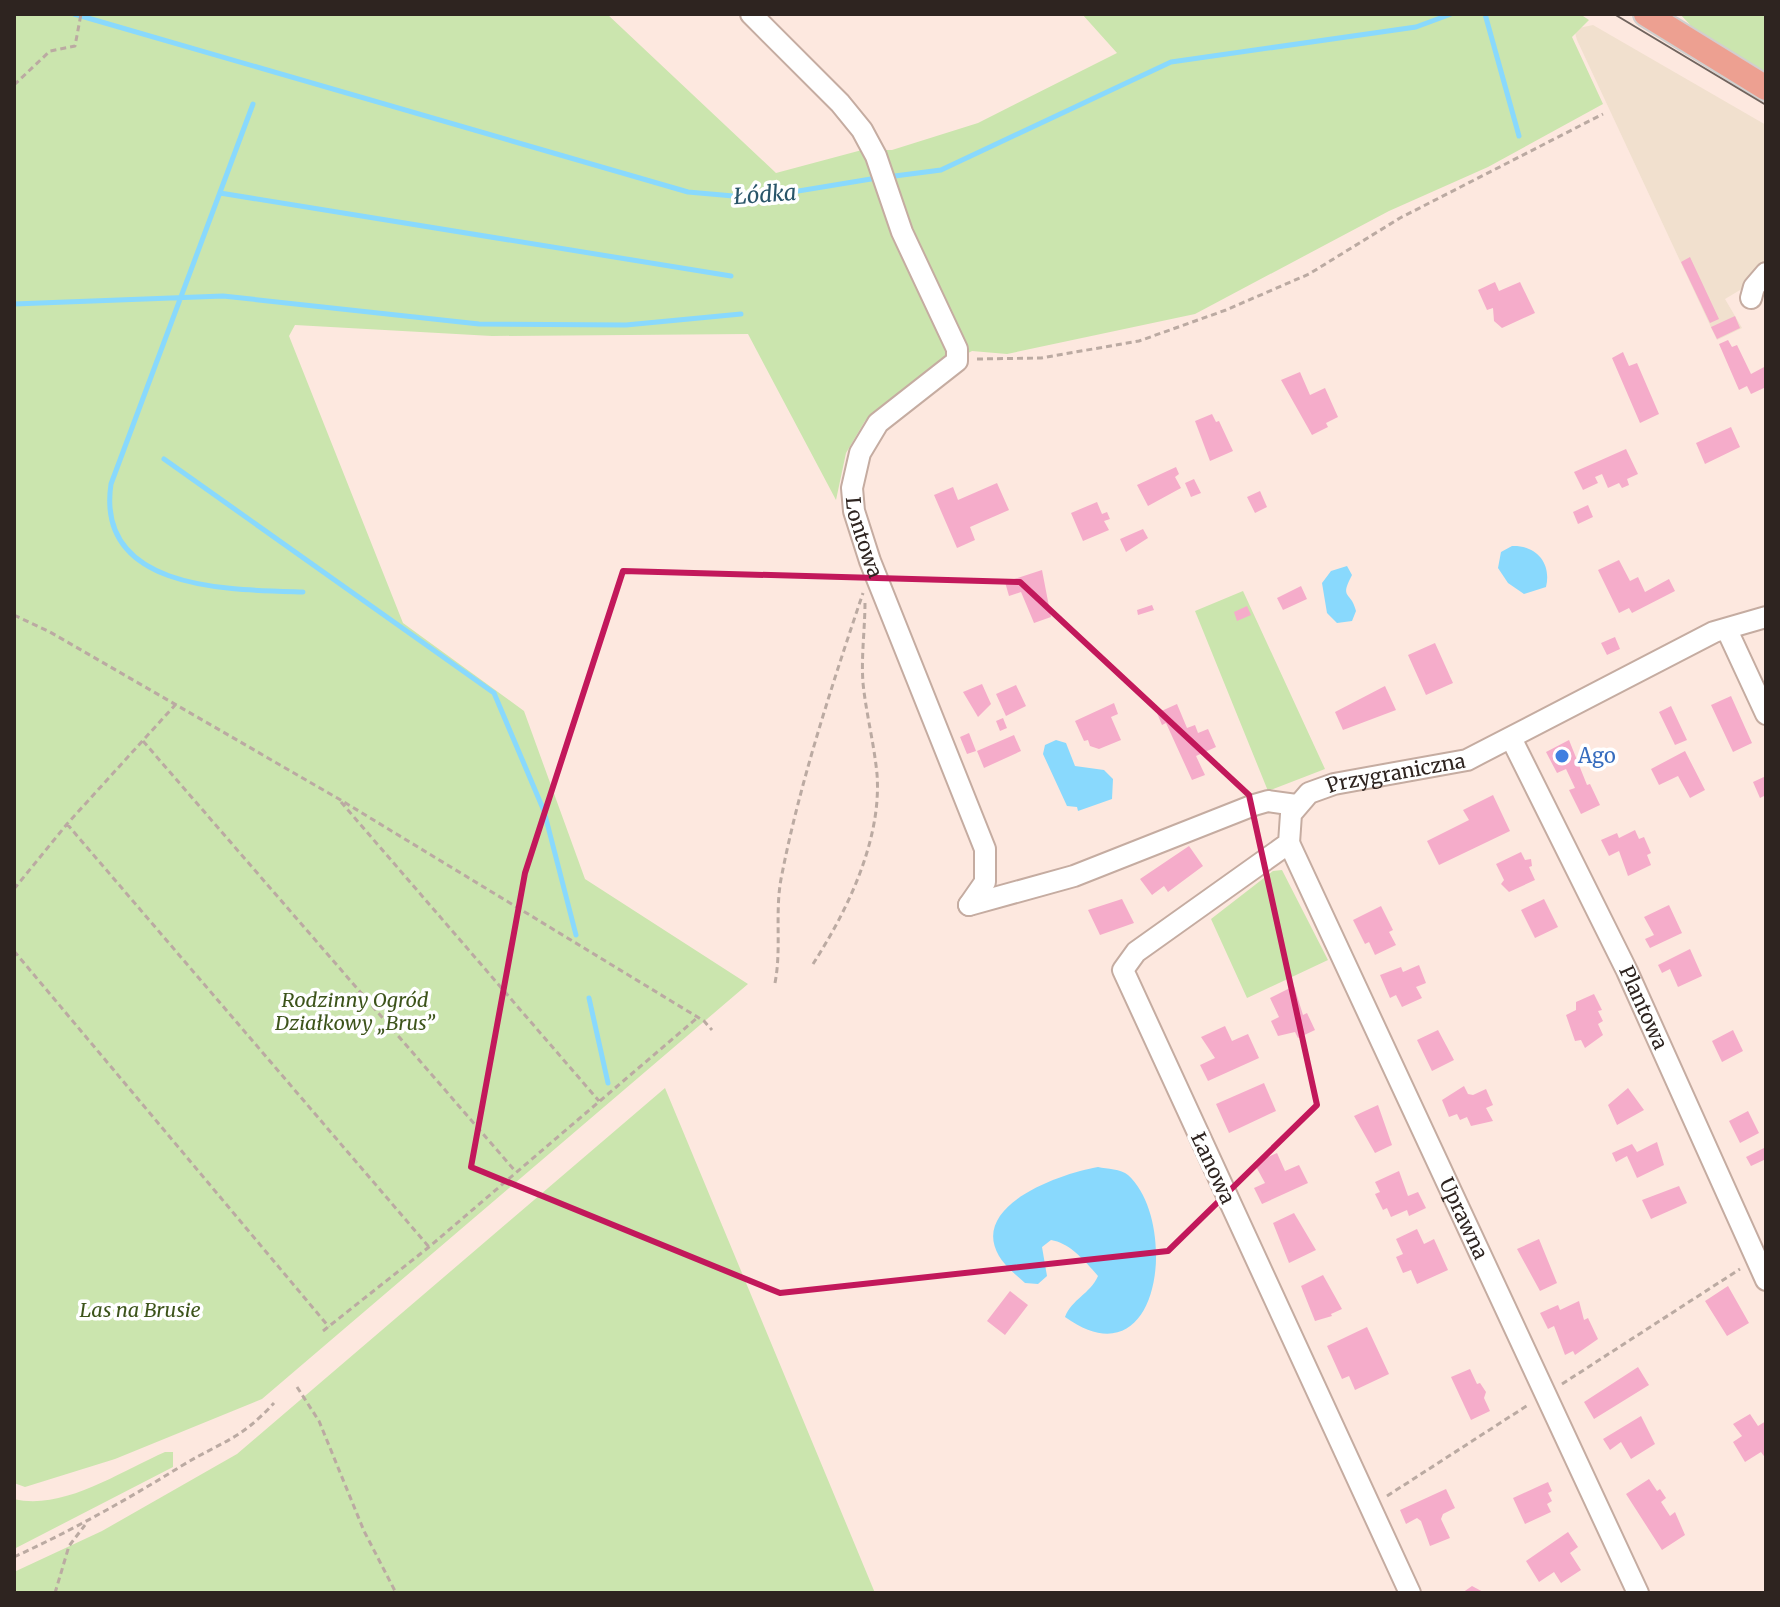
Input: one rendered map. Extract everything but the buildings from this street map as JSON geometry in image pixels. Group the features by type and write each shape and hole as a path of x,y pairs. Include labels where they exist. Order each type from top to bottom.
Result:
{"main road":[{"path":"1646,14 1766,88"}],"street":[{"path":"751,14 853,118 876,156 892,203 957,349 957,361"},
{"path":"1751,298 1754,287 1766,273"},
{"name":"Lontowa","path":"957,361 878,423 860,453 852,488 854,511 870,561 985,849 985,882 969,905 1074,876 1254,805 1268,801 1296,805"},
{"name":"Przygraniczna","path":"1296,805 1309,793 1334,784 1467,760 1512,740 1613,682 1714,632 1766,617"},
{"path":"1727,630 1766,714"},
{"name":"Plantowa","path":"1512,740 1627,971 1761,1256 1766,1280"},
{"path":"1289,843 1288,825 1296,805"},
{"name":"Uprawna","path":"1289,843 1638,1593"},
{"name":"Łanowa","path":"1289,843 1136,952 1123,970 1410,1593"}],"path":[{"path":"14,85 50,51 75,46 81,14"},
{"path":"957,361 1041,358 1139,341 1226,310 1309,274 1400,218 1603,114"},
{"path":"775,983 780,959 781,878 790,834 865,587 863,677 877,776 874,818 863,860 836,929 813,964"},
{"path":"14,615 339,799 697,1017 712,1030"},
{"path":"14,889 67,824 176,704"},
{"path":"143,741 516,1172"},
{"path":"339,799 599,1101"},
{"path":"67,824 429,1247"},
{"path":"14,951 329,1327"},
{"path":"323,1331 429,1247 697,1017"},
{"path":"1370,1507 1761,1256"},
{"path":"297,1387 319,1421 364,1531 396,1593"},
{"path":"14,1557 87,1522 185,1464 237,1438 274,1403"},
{"path":"55,1593 69,1546 87,1522"}],"highlighted area":[{"path":"623,571 1020,582 1249,795 1317,1105 1168,1251 780,1293 471,1167 525,873"}],"shaded area":[{"path":"1593,25 1766,125 1766,259 1745,287 1725,299 1742,328 1717,340 1577,40 1574,29"}],"green space":[{"path":"14,14 607,14 776,173 862,150 892,150 978,123 1117,53 1082,14 1580,14 1589,20 1572,37 1603,104 1488,167 1389,211 1195,314 1007,354 972,351 929,374 865,421 846,453 836,500 748,334 492,336 295,325 289,336 403,623 524,711 585,879 748,984 262,1399 115,1459 25,1487 14,1483"},
{"path":"1680,14 1766,14 1766,75 1694,29"},
{"path":"1243,591 1325,769 1268,791 1195,611"},
{"path":"1282,870 1328,960 1247,998 1211,919 1273,871"},
{"path":"665,1088 875,1593 14,1593 14,1572 102,1531 237,1454"},
{"path":"165,1452 173,1452 173,1467 14,1549 14,1499 33,1501 72,1494"}],"water":[{"path":"1512,546 1528,548 1540,557 1546,570 1546,587 1524,594 1508,583 1498,568 1501,552"},
{"path":"1347,566 1352,575 1346,592 1356,611 1352,621 1337,623 1327,613 1322,583 1331,571"},
{"path":"1056,740 1066,743 1075,766 1104,770 1113,779 1112,799 1078,811 1077,807 1067,806 1043,754 1045,745"},
{"path":"1098,1167 1125,1173 1144,1197 1153,1226 1156,1258 1152,1289 1141,1315 1123,1330 1098,1333 1065,1317 1098,1276 1077,1254 1051,1240 1042,1247 1047,1276 1038,1284 1025,1283 1001,1260 993,1238 997,1221 1008,1207 1024,1195 1063,1176"}],"waterway":[{"name":"Łódka","path":"74,14 688,192 756,198 877,178"},
{"name":"Łódka","path":"887,177 941,170 1171,62 1416,27 1451,14"},
{"path":"1485,14 1519,136"},
{"path":"253,104 111,484 112,519 124,546 145,565 174,577 240,589 303,592"},
{"path":"220,193 731,276"},
{"path":"14,304 223,296 479,324 626,325 741,314"},
{"path":"164,459 494,693 544,811 576,935"},
{"path":"589,998 608,1083"}],"tram line":[{"path":"1614,14 1766,105"}],"place":[{"name":"Ago","path":"1562,756"}],"park label":[{"name":"Rodzinny Ogród Działkowy „Brus”","path":"355,1012"},
{"name":"Las na Brusie","path":"140,1310"}]}
